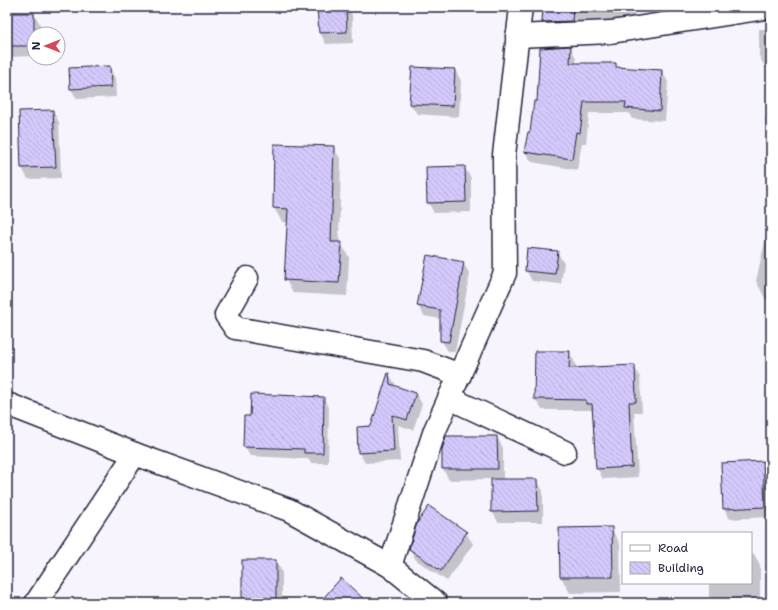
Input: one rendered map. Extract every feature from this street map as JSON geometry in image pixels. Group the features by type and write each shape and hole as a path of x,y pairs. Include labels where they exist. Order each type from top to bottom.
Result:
{"street":[{"path":"390,566 435,430 505,273 504,155 521,7"},
{"path":"517,36 611,32 771,7"},
{"path":"247,278 226,315 235,328 423,361 460,375"},
{"path":"450,396 462,404 565,452"},
{"path":"7,404 135,454 289,510 390,566 436,603"},
{"path":"36,603 135,454"},
{"path":"39,603 135,454"}],"building":[{"path":"317,7 346,7 347,32 319,33"},
{"path":"543,7 573,7 572,21 542,22"},
{"path":"7,13 34,13 34,26 26,26 26,46 7,46"},
{"path":"571,46 570,63 616,63 616,67 662,70 660,111 625,108 626,102 584,102 580,133 576,132 572,159 524,152 528,132 530,132 534,101 537,101 540,48"},
{"path":"110,66 111,87 70,89 69,68"},
{"path":"412,67 455,69 453,106 409,104"},
{"path":"53,110 56,167 21,168 19,111"},
{"path":"274,144 334,146 331,242 342,242 339,283 284,280 288,209 273,208"},
{"path":"465,166 466,202 427,203 426,167"},
{"path":"527,248 558,251 555,274 525,271"},
{"path":"427,255 464,262 449,342 440,341 440,310 417,306"},
{"path":"535,351 570,351 569,368 635,365 636,402 629,402 632,467 596,469 592,404 586,404 586,400 534,399"},
{"path":"388,373 390,384 416,393 407,420 392,415 394,451 358,453 357,427 371,426"},
{"path":"251,394 324,397 323,453 304,453 304,449 243,447 244,416 250,416"},
{"path":"446,436 497,436 498,469 442,469 442,450"},
{"path":"763,461 765,507 723,509 721,463"},
{"path":"491,479 537,479 538,511 491,512"},
{"path":"429,506 467,532 441,571 409,549 417,523"},
{"path":"612,527 613,577 560,577 559,528"},
{"path":"242,560 276,560 276,602 242,602"},
{"path":"341,578 368,603 319,603"}]}
